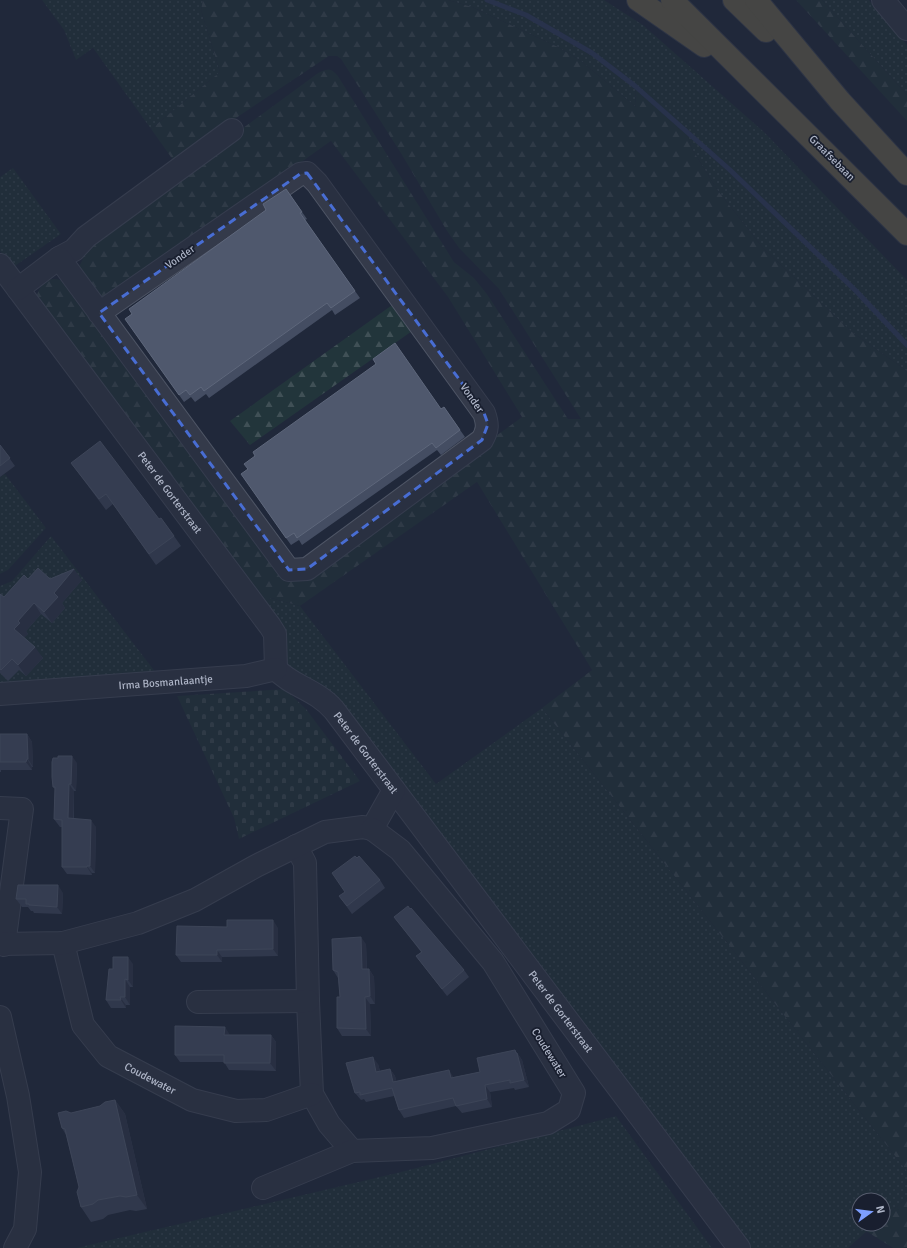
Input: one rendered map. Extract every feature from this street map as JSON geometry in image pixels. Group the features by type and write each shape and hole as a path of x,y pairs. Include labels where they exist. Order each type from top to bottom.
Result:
{"highway":[{"path":"638,0 757,82"},
{"path":"672,0 757,82"},
{"path":"734,0 840,101"},
{"path":"756,0 840,101 907,174"},
{"name":"Graafsebaan","path":"757,82 907,234"}],"street":[{"path":"884,0 907,29"},
{"path":"18,289 58,258 74,250 86,237 232,130"},
{"name":"Vonder","path":"58,258 289,570 307,569 482,440 487,433 488,424 484,413 317,183 307,173 300,174 99,313"},
{"name":"Peter de Gorterstraat","path":"0,265 270,626 275,634 276,669 290,680 318,695 327,702 739,1248"},
{"name":"Irma Bosmanlaantje","path":"0,694 246,676 276,669"},
{"path":"0,808 22,809 2,944 63,943 138,922 195,900 256,866 325,832 362,827 372,829 394,790"},
{"name":"Coudewater","path":"264,1188 352,1151 432,1148 548,1123 569,1110 574,1093 493,962 400,850 372,829"},
{"path":"296,846 305,862 312,1094 329,1124 352,1151"},
{"name":"Coudewater","path":"63,943 84,1025 108,1056 192,1100 236,1112 266,1110 312,1094"},
{"path":"198,1002 308,1001"},
{"path":"0,1017 18,1096 30,1172 25,1229 15,1248"}],"highlighted area":[{"path":"307,173 484,413 488,424 482,440 307,569 289,570 99,313 300,174"}],"green space":[{"path":"42,0 203,0 201,10 220,72 151,129 93,48 76,60 64,30"},
{"path":"203,0 448,0 472,7 558,47 581,61 636,107 635,86 686,131 692,149 718,191 763,248 852,332 907,371 907,1171 542,708 592,670 477,482 300,606 271,598 261,606 35,304 38,291 45,282 54,279 68,283 284,571 307,573 522,417 448,297 331,141 107,300 102,300 76,273 93,238 318,73 324,70 329,70 333,71 338,76 454,262 474,278 487,294 568,419 581,419 499,289 459,248 447,231 402,155 341,59 337,56 329,56 173,160 151,129 220,72 201,10"},
{"path":"448,0 604,0 643,25 765,133 907,280 907,371 852,332 763,248 718,191 692,149 686,131 635,87 636,107 581,61 558,47 472,7"},
{"path":"796,0 822,0 907,95 907,121"},
{"path":"822,0 869,0 907,45 907,95"},
{"path":"13,168 61,234 12,268 0,251 0,177"},
{"path":"395,303 415,329 250,445 230,421"},
{"path":"5,474 46,528 8,570 0,574 0,477"},
{"path":"51,536 160,678 0,690 0,586 12,581"},
{"path":"271,598 300,606 436,784 542,708 907,1171 907,1198 891,1211 891,1192 851,1192 851,1232 866,1232 848,1248 746,1248 337,705 291,676 261,606"},
{"path":"285,689 306,709 360,781 239,839 234,818 177,696"},
{"path":"616,1116 712,1248 76,1248 401,1172"},
{"path":"907,1198 907,1248 893,1248 868,1232 891,1232 891,1211"}],"building":[{"path":"286,189 302,212 300,213 355,291 331,308 327,303 204,391 201,387 190,395 186,390 179,395 125,319 132,314 129,309 266,210 263,204"},
{"path":"395,343 441,409 444,407 460,430 436,448 432,443 297,538 294,533 286,538 241,474 248,469 244,464 255,456 253,452 376,364 373,359"},
{"path":"100,441 159,519 161,518 174,536 149,554 106,494 99,499 71,463"},
{"path":"0,445 10,458 0,466"},
{"path":"38,568 50,579 74,569 54,593 58,597 44,612 34,603 18,621 20,623 14,629 35,647 18,665 12,659 1,670 0,594 4,597 24,575 28,579"},
{"path":"0,734 27,734 28,759 26,762 0,762"},
{"path":"58,756 72,756 68,818 91,820 90,866 87,867 62,867 62,820 54,819 55,787 53,787 52,777 53,758 58,758"},
{"path":"355,856 357,858 359,856 380,880 347,906 339,896 345,892 332,873"},
{"path":"18,885 58,885 57,907 29,905 26,904 26,899 16,899"},
{"path":"408,906 464,970 442,989 416,956 422,952 394,917"},
{"path":"227,920 273,920 273,949 217,950 217,955 176,955 177,926 227,927"},
{"path":"361,937 362,969 369,969 370,996 365,997 366,1029 337,1028 337,997 340,997 338,972 333,970 332,939"},
{"path":"113,957 128,957 128,980 125,979 125,997 120,997 121,1000 106,1000 109,969 113,969"},
{"path":"175,1026 225,1027 224,1035 271,1035 270,1063 224,1063 224,1055 175,1055"},
{"path":"515,1050 524,1080 510,1083 510,1080 485,1085 487,1099 456,1106 453,1098 399,1110 392,1088 360,1095 360,1092 355,1093 346,1063 373,1057 376,1072 390,1069 393,1082 449,1070 451,1078 480,1072 477,1058"},
{"path":"115,1100 137,1195 98,1200 93,1204 81,1207 77,1192 79,1187 65,1129 62,1128 58,1113 66,1111 71,1113 100,1106 105,1102"}],"waterway":[{"path":"487,0 526,15 592,53 635,86 730,170 856,291 907,345"}]}
